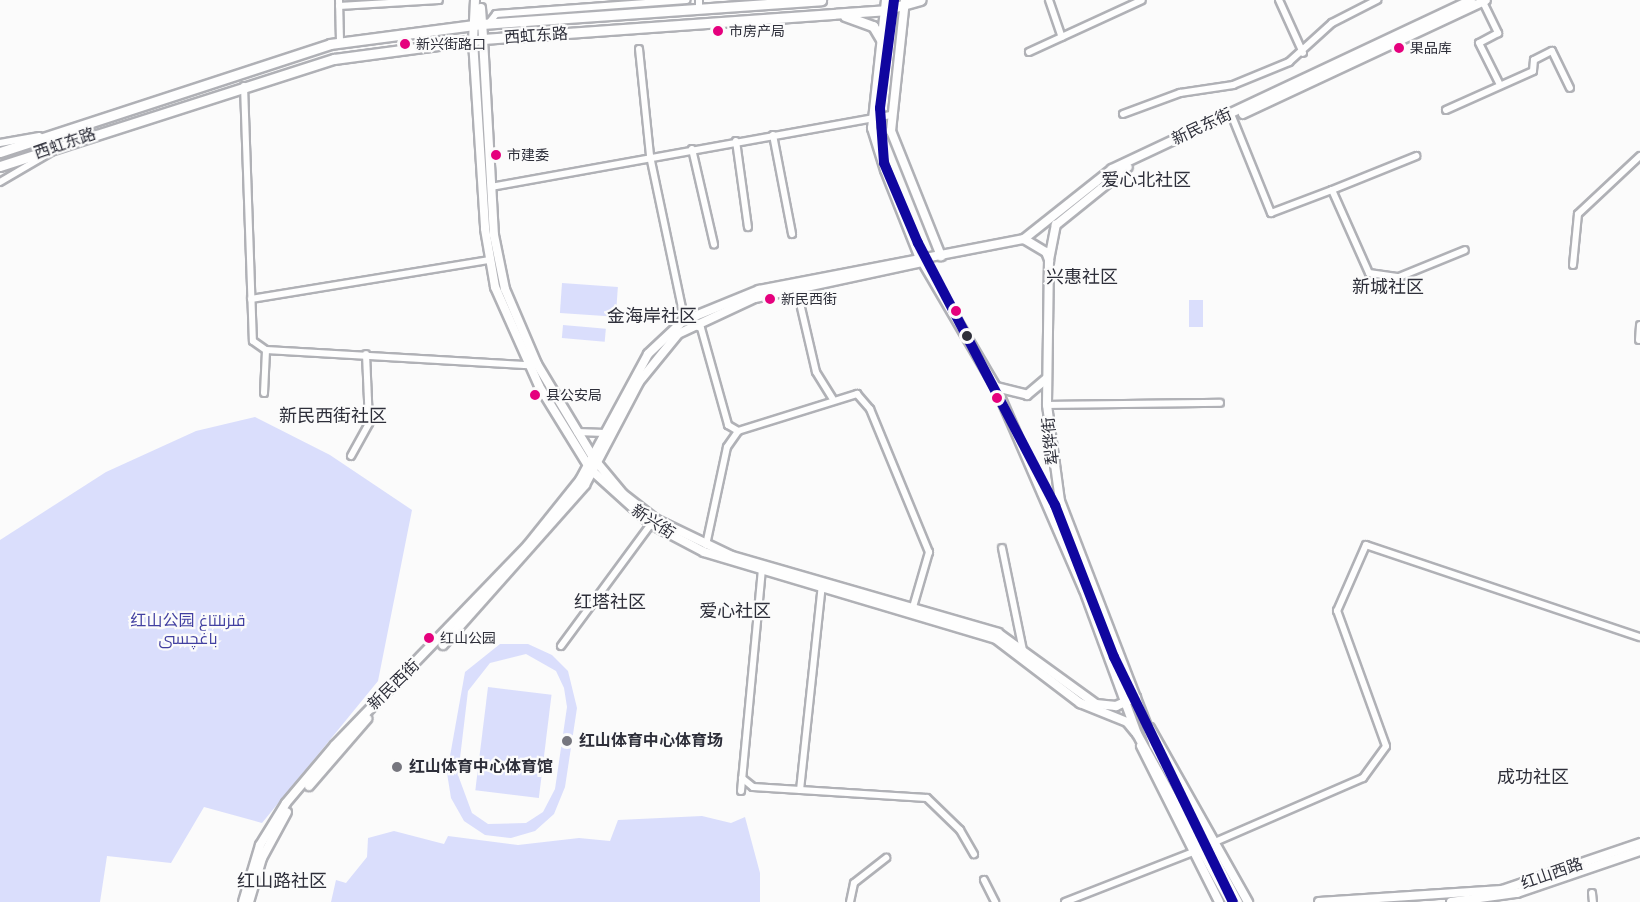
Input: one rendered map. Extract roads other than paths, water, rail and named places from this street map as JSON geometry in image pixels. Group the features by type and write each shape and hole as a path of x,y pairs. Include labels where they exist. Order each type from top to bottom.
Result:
{"main road":[{"name":"西虹东路","path":"0,152 340,42 482,24 699,5 821,0"},
{"name":"西虹东路","path":"0,166 334,59 478,40 837,14 921,0"},
{"name":"新民东街","path":"1048,260 1056,225 1097,187 1132,165 1471,0"},
{"name":"新民东街","path":"940,256 1024,239 1112,169 1484,0"},
{"path":"905,3 891,115 894,144 940,256"},
{"name":"犁铧街","path":"885,5 873,117 885,171 921,259 996,387 1084,590 1137,734 1150,747"},
{"path":"837,14 873,26 882,41"},
{"name":"新兴街","path":"478,40 491,187 505,289 537,364 593,465"},
{"name":"新兴街","path":"478,40 489,260 529,365 593,465"},
{"path":"1024,239 1046,252 1048,260"},
{"name":"新民西街","path":"243,902 260,845 286,804 335,746 528,545 593,465 605,433 648,354 683,321 730,299 940,256"},
{"name":"犁铧街","path":"1048,260 1047,405 1060,501 1136,697 1150,747"},
{"name":"新民西街","path":"249,902 262,858 287,811 384,700 534,547 593,465 639,382 666,346 692,325 735,304 796,285"},
{"path":"996,387 1027,395 1036,392 1047,377"},
{"path":"1150,747 1230,902"},
{"path":"1150,747 1238,902"},
{"name":"红山西路","path":"1319,902 1502,890 1640,843"},
{"name":"红山西路","path":"1450,902 1517,893 1640,851"}],"street":[{"path":"340,42 339,3 439,0"},
{"path":"476,0 482,24"},
{"path":"478,40 482,24 480,0"},
{"path":"482,24 496,15 686,0"},
{"path":"1049,0 1062,37"},
{"path":"1029,52 1142,0"},
{"path":"1279,0 1303,53"},
{"path":"1123,114 1180,93 1233,85 1303,53 1332,23 1377,0"},
{"path":"1484,0 1498,33 1479,43 1500,85"},
{"path":"639,49 650,156 683,321 700,328 728,425 738,431"},
{"path":"1446,110 1533,71 1534,60 1552,51 1570,88"},
{"path":"244,86 253,340 266,350 529,365"},
{"path":"491,187 650,156 891,115"},
{"path":"1232,116 1271,213 1416,156"},
{"path":"772,135 792,234"},
{"path":"0,143 49,136"},
{"path":"736,141 748,227"},
{"path":"0,182 60,145"},
{"path":"692,149 714,244"},
{"path":"1574,265 1578,214 1640,156"},
{"path":"1332,190 1369,273 1399,277 1465,250"},
{"path":"251,299 489,260"},
{"path":"796,285 816,372 832,398"},
{"path":"1639,340 1640,325"},
{"path":"264,393 266,350"},
{"path":"351,456 369,423 366,354"},
{"path":"706,545 727,447 738,431 832,398 857,394 870,409 929,552 913,607"},
{"path":"1047,405 1220,403"},
{"path":"575,432 591,437 605,433"},
{"name":"新兴街","path":"593,465 653,521 704,552 913,607 998,633 1096,704 1107,708 1136,697"},
{"path":"561,646 653,521"},
{"name":"新兴街","path":"653,521 762,568"},
{"path":"1215,842 1363,778 1386,746 1337,611 1366,545 1640,638"},
{"path":"1002,549 1023,650"},
{"path":"741,791 762,568"},
{"path":"800,790 822,584"},
{"name":"新兴街","path":"822,584 996,639 1080,703 1126,722 1137,734"},
{"path":"1144,719 1248,902"},
{"path":"1137,734 1148,767 1196,851 1219,902"},
{"path":"742,778 753,787 927,798 960,830 974,854"},
{"path":"1065,902 1196,851"},
{"path":"850,902 854,883 886,858"},
{"path":"984,880 995,902"},
{"path":"1592,893 1593,902"}],"place":[{"name":"市房产局","path":"718,31"},
{"name":"新兴街路口","path":"405,44"},
{"name":"果品库","path":"1399,48"},
{"name":"市建委","path":"496,155"},
{"name":"新民西街","path":"770,299"},
{"name":"县公安局","path":"535,395"},
{"name":"红山公园","path":"429,638"},
{"name":"红山体育中心体育场","path":"567,741"},
{"name":"红山体育中心体育馆","path":"397,767"}],"district":[{"name":"爱心北社区","path":"1146,180"},
{"name":"兴惠社区","path":"1082,277"},
{"name":"新城社区","path":"1388,287"},
{"name":"金海岸社区","path":"652,316"},
{"name":"新民西街社区","path":"333,416"},
{"name":"红塔社区","path":"610,602"},
{"name":"爱心社区","path":"735,611"},
{"name":"成功社区","path":"1533,777"},
{"name":"红山路社区","path":"282,881"}],"park label":[{"name":"红山公园 قىزىلتاغ باغچىسى","path":"188,630"}]}
